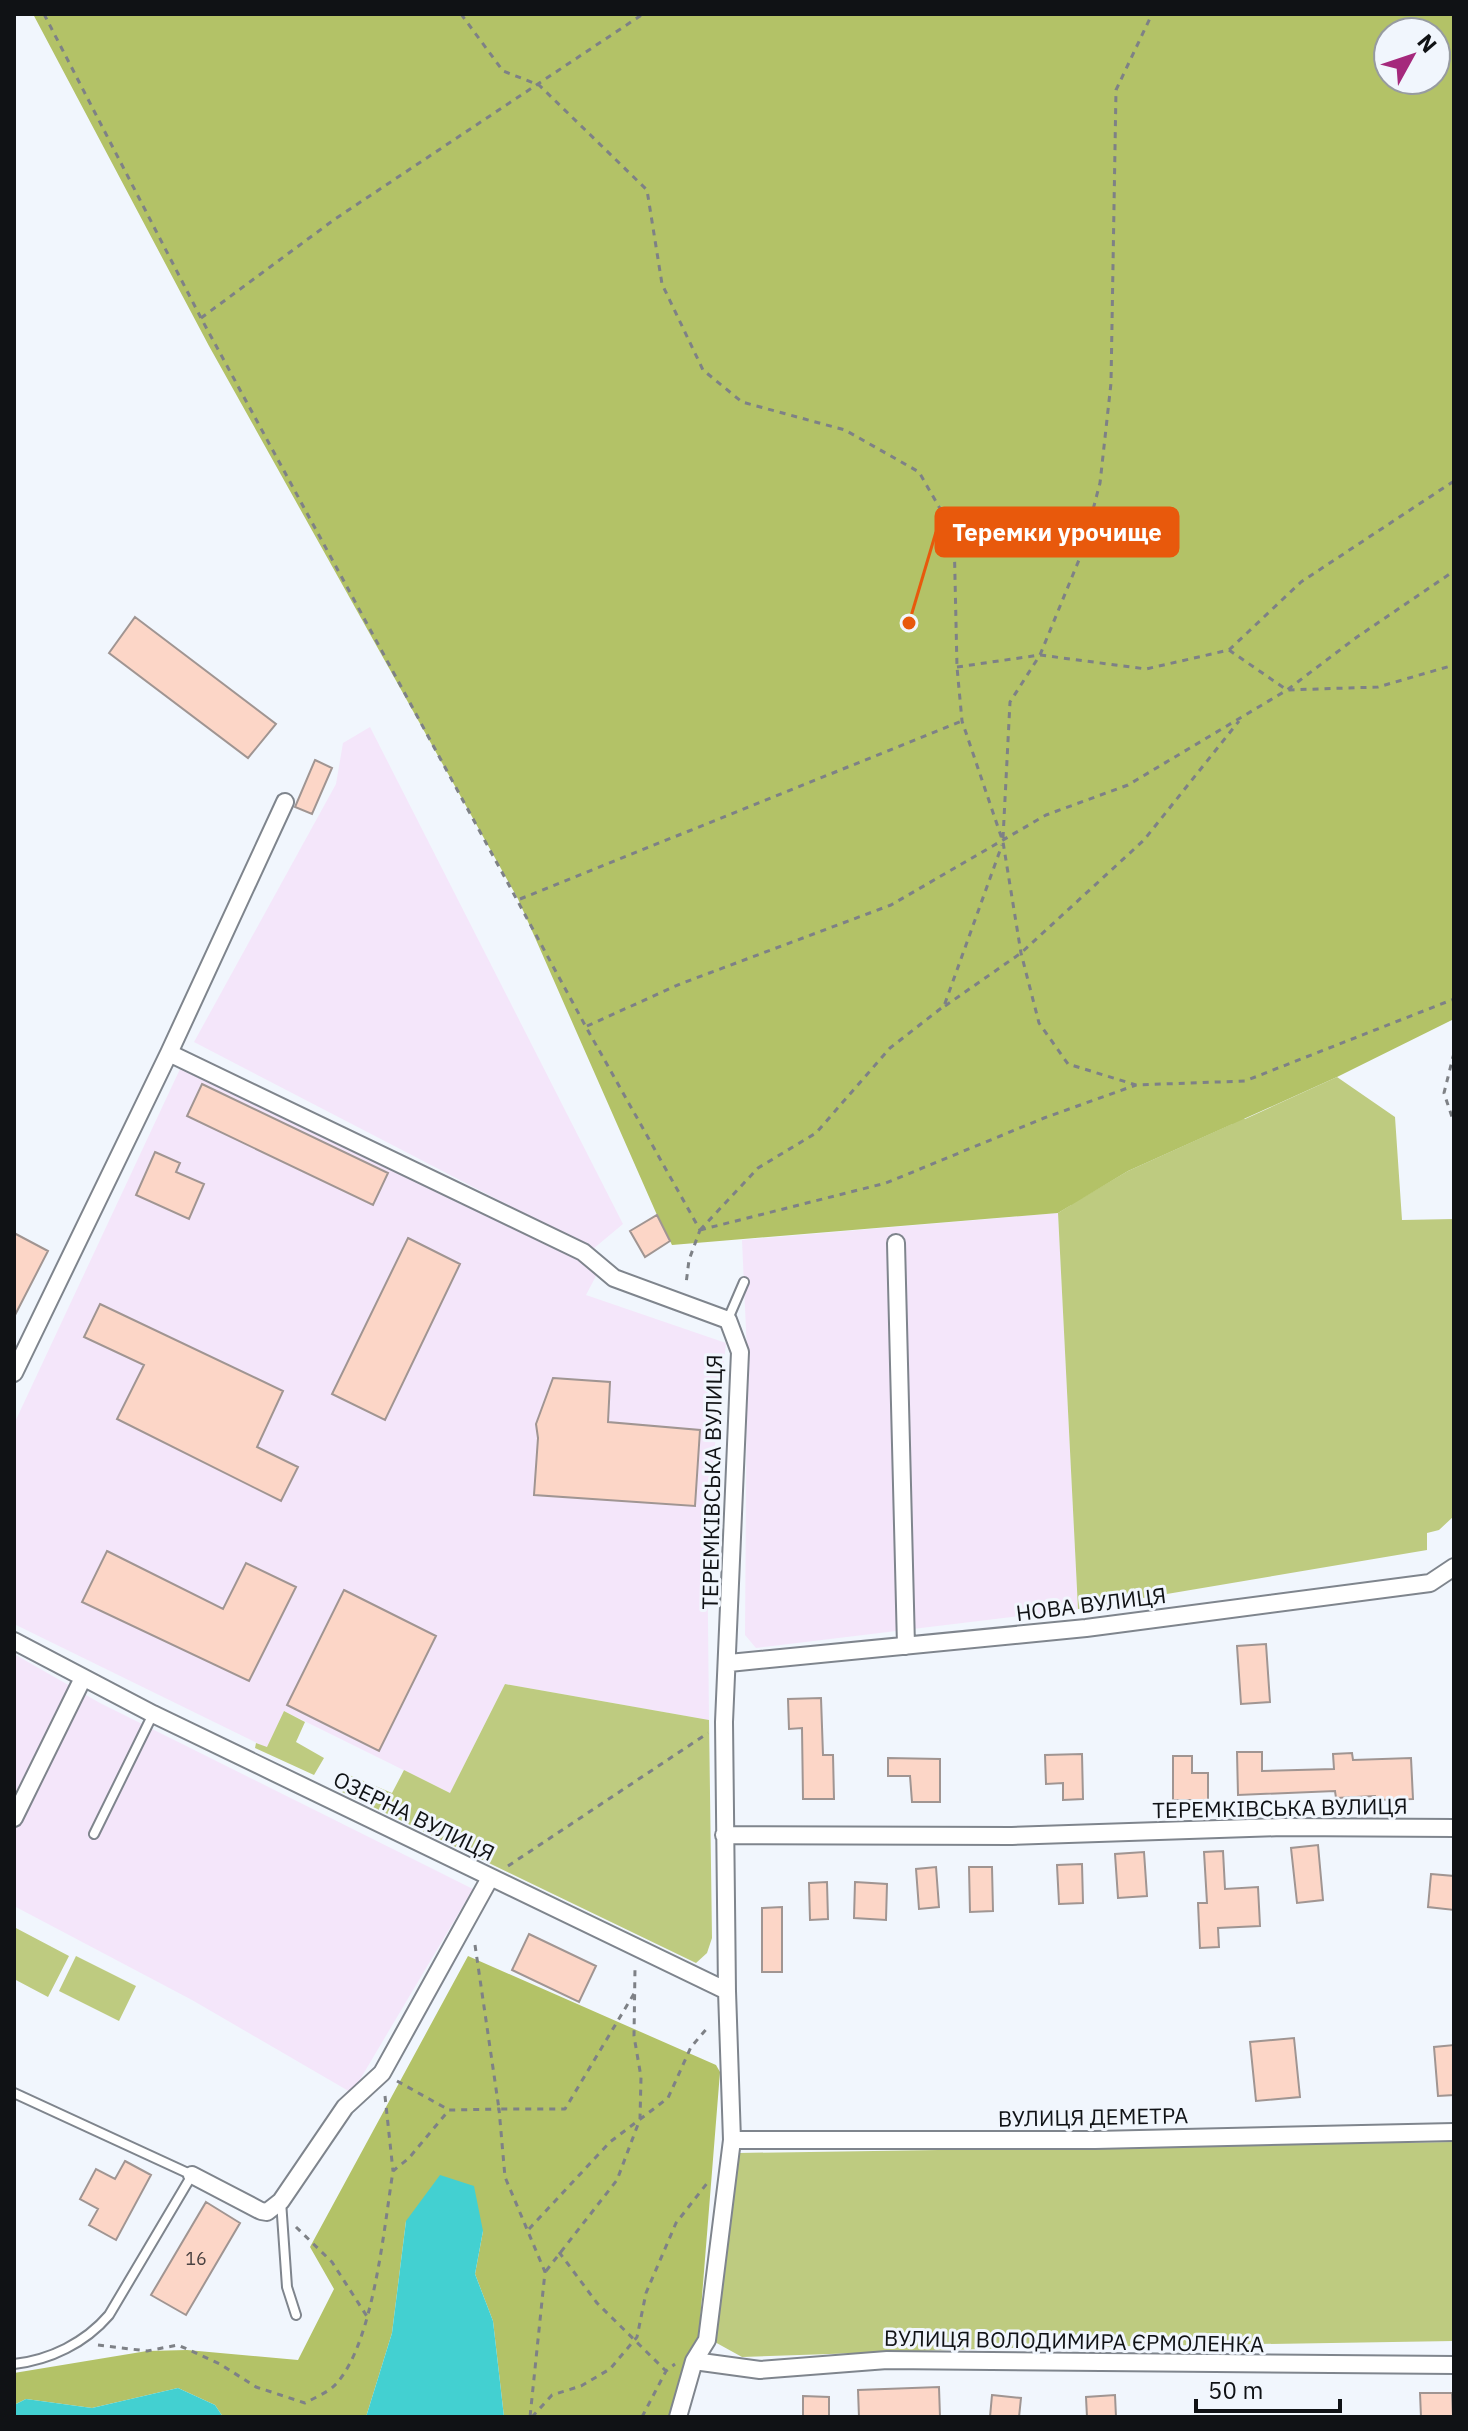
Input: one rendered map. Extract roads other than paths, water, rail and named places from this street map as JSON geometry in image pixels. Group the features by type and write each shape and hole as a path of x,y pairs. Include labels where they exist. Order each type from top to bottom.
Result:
{"street":[{"path":"14,1373 169,1053 285,802"},
{"path":"169,1053 583,1252 614,1278 728,1320"},
{"path":"896,1243 906,1646"},
{"name":"ТЕРЕМКІВСЬКА ВУЛИЦЯ","path":"678,2417 694,2361 707,2340 732,2140 724,1722 729,1663 740,1352 728,1320"},
{"name":"НОВА ВУЛИЦЯ","path":"729,1663 1086,1628 1430,1583 1454,1567"},
{"name":"ОЗЕРНА ВУЛИЦЯ","path":"14,1641 153,1714 636,1948 727,1999"},
{"path":"14,1818 83,1678"},
{"name":"ТЕРЕМКІВСЬКА ВУЛИЦЯ","path":"724,1835 1012,1836 1282,1827 1454,1828"},
{"path":"192,2175 261,2211 282,2208 345,2107 382,2073 490,1878"},
{"name":"ВУЛИЦЯ ДЕМЕТРА","path":"732,2140 1095,2140 1454,2132"},
{"name":"ВУЛИЦЯ ВОЛОДИМИРА ЄРМОЛЕНКА","path":"694,2361 760,2370 887,2360 1454,2365"}],"lane":[{"path":"728,1320 744,1282"},
{"path":"94,1834 153,1714"},
{"path":"14,2093 192,2175 109,2315 79,2342 38,2361 14,2364"},
{"path":"282,2208 287,2287 296,2315"}],"water":[{"path":"440,2175 474,2186 483,2231 475,2274 493,2321 504,2417 366,2417 392,2333 406,2221"},
{"path":"178,2388 215,2405 223,2417 14,2417 14,2405 26,2399 92,2408"}],"place":[{"name":"Теремки урочище","path":"909,623"}]}
